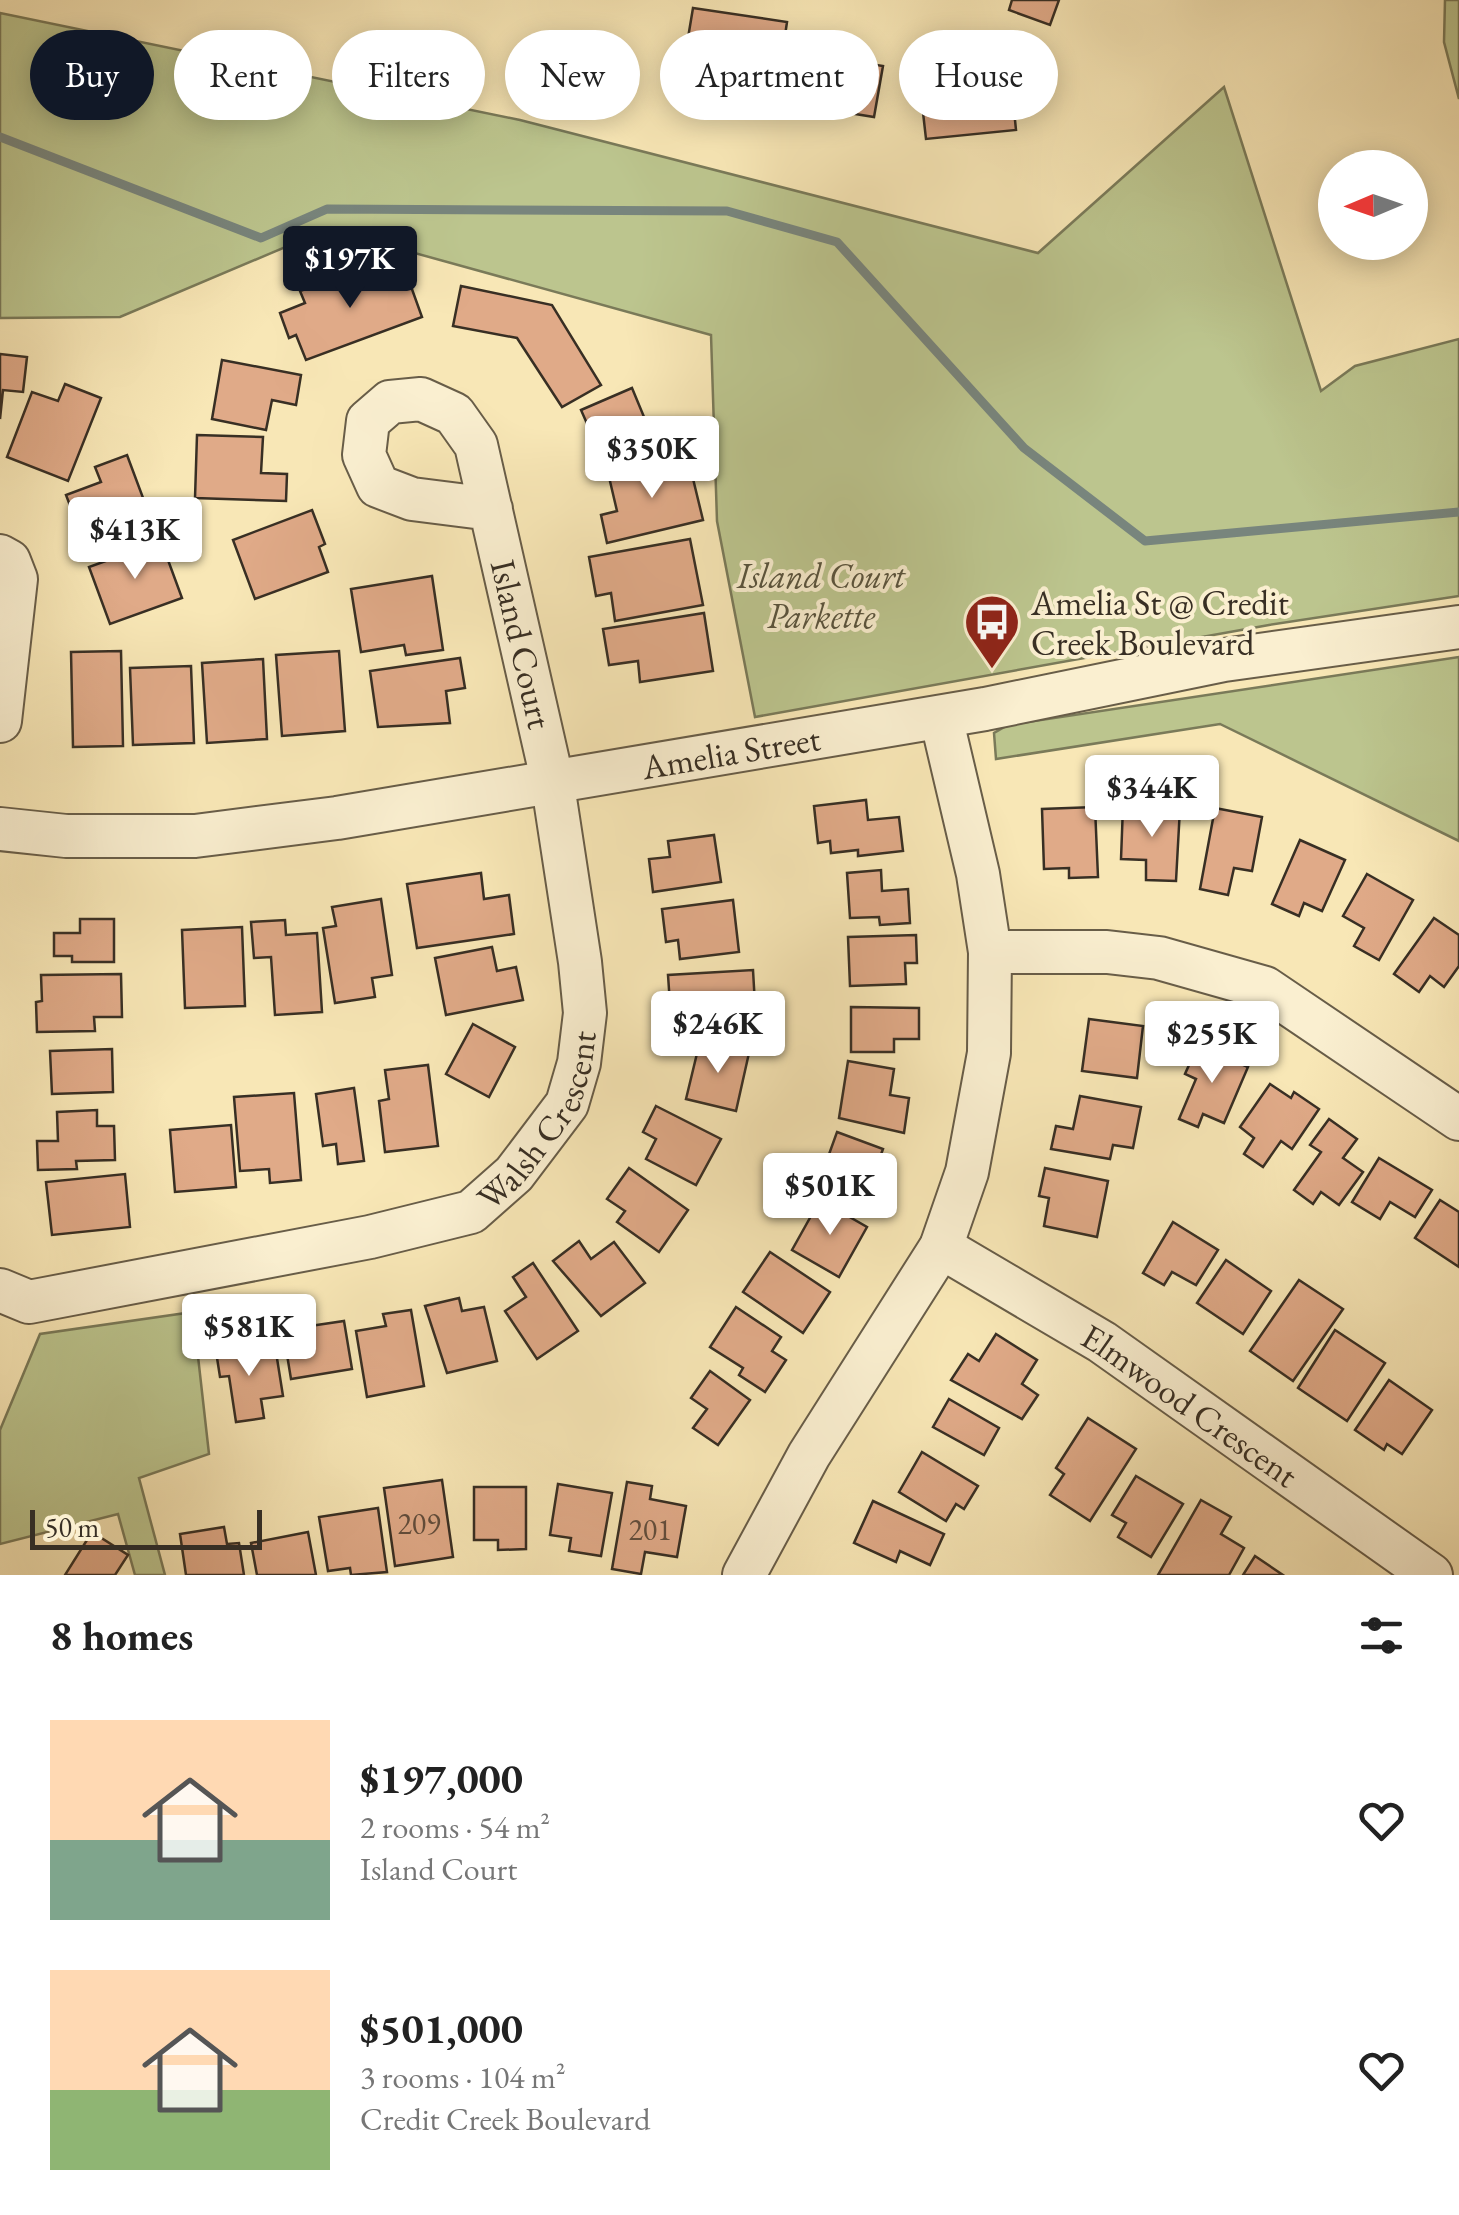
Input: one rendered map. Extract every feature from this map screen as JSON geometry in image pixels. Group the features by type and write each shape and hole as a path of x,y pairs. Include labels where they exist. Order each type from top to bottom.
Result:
{"street":[{"name":"Island Court","path":"492,509 552,779"},
{"path":"0,556 9,561 16,579 0,721"},
{"name":"Amelia Street","path":"0,829 66,836 195,836 337,818 552,779 941,717 1224,660 1459,627"},
{"path":"744,1575 809,1455 941,1247 968,1172 989,1053 990,952 978,874 941,717"},
{"name":"Walsh Crescent","path":"0,1290 30,1302 370,1237 471,1212 514,1174 567,1104 580,1064 586,1012 552,779"},
{"path":"990,952 1107,952 1160,958 1265,988 1459,1120"},
{"name":"Elmwood Crescent","path":"941,1247 1102,1342 1432,1575"}],"green space":[{"path":"1445,0 1459,0 1459,99 1444,42"},
{"name":"Island Court Parkette","path":"0,13 83,30 30,30 30,120 154,120 154,45 174,49 174,120 312,120 312,77 332,81 332,120 485,120 485,113 1038,253 1224,87 1321,391 1355,366 1459,339 1459,596 1269,625 755,717 717,521 711,335 328,229 120,317 0,318"},
{"path":"1459,657 1459,841 1220,724 996,759 994,733 1008,725"},
{"path":"193,1312 209,1454 139,1478 165,1575 135,1575 118,1514 0,1544 0,1430 40,1334"}],"building":[{"path":"1012,0 1059,0 1050,25 1009,10"},
{"path":"693,8 787,22 786,30 689,30"},
{"path":"924,120 1015,120 1016,130 926,139"},
{"path":"404,267 422,317 306,360 296,335 289,338 280,313 305,303 300,291 361,269 365,281"},
{"path":"461,286 552,305 601,385 562,407 517,338 453,326"},
{"path":"0,354 27,357 23,392 3,390 0,419"},
{"path":"222,360 301,375 296,405 272,400 266,430 212,419"},
{"path":"65,384 101,398 68,481 7,457 32,392 58,401"},
{"path":"632,388 654,441 604,462 581,410"},
{"path":"197,435 263,437 261,473 287,474 286,501 195,498"},
{"path":"127,455 155,530 89,555 66,495 101,482 95,467"},
{"path":"688,458 703,520 607,543 601,515 617,511 609,477"},
{"path":"312,510 325,544 319,547 328,572 255,599 233,540"},
{"path":"690,539 703,605 615,621 611,593 596,596 589,557"},
{"path":"161,541 182,598 110,624 89,567"},
{"path":"432,576 443,650 406,655 404,645 361,652 351,589"},
{"path":"704,613 713,671 640,682 638,661 609,665 603,629"},
{"path":"121,651 123,746 73,747 71,652"},
{"path":"339,651 345,731 282,736 276,655"},
{"path":"460,658 465,688 446,691 450,723 378,727 370,671"},
{"path":"263,659 267,739 207,743 202,663"},
{"path":"191,666 194,743 133,745 130,668"},
{"path":"866,800 868,820 899,817 903,851 858,856 858,850 831,853 830,841 818,843 814,806"},
{"path":"1123,806 1180,808 1176,881 1146,880 1146,860 1121,859"},
{"path":"1095,807 1098,877 1069,878 1069,868 1044,869 1042,809"},
{"path":"1215,808 1262,817 1252,871 1234,868 1228,895 1200,889"},
{"path":"714,835 721,882 653,892 649,859 670,857 668,841"},
{"path":"1300,840 1345,860 1322,911 1304,903 1299,916 1272,904"},
{"path":"881,870 882,891 908,889 910,923 880,925 879,917 850,918 847,873"},
{"path":"481,873 484,899 509,895 514,934 417,948 407,884"},
{"path":"1367,874 1413,900 1379,960 1354,946 1364,928 1343,916"},
{"path":"381,899 392,975 372,978 375,997 335,1003 323,928 336,926 332,907"},
{"path":"733,900 739,952 680,959 678,940 666,942 662,909"},
{"path":"1434,918 1459,935 1459,966 1444,987 1430,976 1419,992 1394,974"},
{"path":"80,919 114,919 114,962 72,962 72,956 54,956 54,933 80,933"},
{"path":"285,920 286,935 317,933 322,1012 275,1015 271,957 254,958 251,922"},
{"path":"242,927 245,1006 185,1008 182,930"},
{"path":"916,935 917,963 905,963 906,984 850,986 848,937"},
{"path":"492,947 497,971 516,967 523,1000 446,1015 435,958"},
{"path":"753,970 756,1022 697,1025 696,1003 670,1004 668,975"},
{"path":"121,974 122,1017 94,1017 95,1031 37,1032 36,1002 42,1001 41,975"},
{"path":"851,1007 919,1008 919,1039 894,1039 894,1052 851,1052"},
{"path":"1089,1019 1143,1026 1137,1078 1082,1071"},
{"path":"473,1024 515,1047 489,1097 446,1074"},
{"path":"700,1041 749,1053 736,1111 686,1099"},
{"path":"1198,1045 1248,1067 1224,1123 1203,1114 1198,1127 1179,1119 1196,1079 1185,1074"},
{"path":"112,1049 113,1092 52,1094 50,1051"},
{"path":"848,1061 894,1069 890,1095 909,1098 904,1133 839,1118"},
{"path":"428,1065 438,1146 385,1152 379,1101 389,1099 385,1070"},
{"path":"1270,1084 1291,1098 1294,1092 1319,1109 1292,1149 1281,1141 1263,1167 1244,1154 1254,1138 1240,1127"},
{"path":"354,1088 364,1161 338,1164 336,1144 323,1146 316,1094"},
{"path":"294,1093 301,1180 270,1183 269,1169 240,1171 234,1097"},
{"path":"1080,1096 1141,1107 1133,1148 1113,1145 1110,1159 1051,1149 1056,1126 1073,1129"},
{"path":"656,1106 721,1139 696,1185 646,1159 656,1139 643,1132"},
{"path":"97,1110 97,1126 114,1126 115,1160 76,1161 77,1169 38,1170 37,1141 58,1141 57,1112"},
{"path":"1329,1119 1357,1139 1343,1158 1363,1172 1339,1205 1321,1192 1313,1204 1294,1190 1321,1152 1310,1145"},
{"path":"231,1125 236,1187 175,1192 170,1130"},
{"path":"837,1132 883,1149 874,1174 888,1179 876,1211 845,1199 848,1192 819,1182"},
{"path":"1379,1158 1432,1190 1415,1217 1390,1202 1380,1219 1352,1202"},
{"path":"629,1168 688,1210 659,1252 617,1222 625,1211 607,1199"},
{"path":"1045,1168 1108,1181 1097,1237 1044,1226 1049,1198 1039,1196"},
{"path":"125,1174 130,1227 52,1235 46,1182"},
{"path":"820,1200 867,1227 839,1277 792,1250"},
{"path":"1440,1200 1459,1212 1459,1267 1415,1238"},
{"path":"1173,1222 1218,1250 1196,1285 1172,1272 1164,1285 1143,1273"},
{"path":"579,1241 591,1259 614,1242 645,1283 601,1316 553,1261"},
{"path":"770,1252 830,1292 803,1333 743,1292"},
{"path":"1226,1260 1271,1291 1243,1334 1197,1303"},
{"path":"533,1263 578,1331 537,1359 505,1311 526,1297 513,1277"},
{"path":"1299,1280 1343,1309 1293,1381 1250,1351"},
{"path":"459,1298 462,1311 484,1307 497,1361 447,1373 425,1306"},
{"path":"736,1307 781,1337 772,1351 786,1360 765,1392 739,1375 743,1368 710,1347"},
{"path":"411,1310 424,1386 367,1397 356,1331 386,1326 383,1314"},
{"path":"344,1321 352,1369 291,1379 283,1330"},
{"path":"1335,1330 1385,1363 1347,1421 1298,1388"},
{"path":"996,1334 1037,1360 1022,1384 1038,1395 1022,1419 951,1380 968,1354 979,1361"},
{"path":"245,1341 247,1356 276,1352 283,1396 261,1399 264,1418 236,1422 229,1376 220,1377 215,1345"},
{"path":"710,1371 750,1400 718,1445 693,1428 707,1409 691,1398"},
{"path":"1389,1380 1432,1410 1402,1454 1387,1444 1384,1450 1355,1430"},
{"path":"949,1399 999,1428 984,1455 933,1427"},
{"path":"1088,1418 1136,1449 1090,1521 1050,1495 1064,1474 1056,1468"},
{"path":"922,1452 978,1486 964,1509 956,1504 946,1521 899,1492"},
{"path":"1136,1476 1183,1504 1151,1557 1118,1537 1126,1523 1112,1515"},
{"path":"442,1480 453,1557 395,1566 384,1488"},
{"path":"627,1482 652,1486 650,1499 686,1506 677,1557 645,1552 641,1574 612,1569"},
{"path":"558,1484 612,1493 601,1556 569,1551 571,1538 550,1535"},
{"path":"474,1487 526,1487 526,1549 498,1550 498,1540 474,1540"},
{"path":"1201,1500 1231,1517 1221,1534 1244,1548 1229,1575 1158,1575"},
{"path":"873,1501 944,1534 930,1565 900,1551 896,1562 854,1543"},
{"path":"378,1508 387,1572 351,1575 350,1568 328,1571 319,1517"},
{"path":"224,1527 227,1544 239,1543 244,1575 186,1575 180,1534"},
{"path":"92,1532 128,1555 115,1575 65,1575"},
{"path":"308,1532 316,1575 257,1575 251,1543"},
{"path":"1255,1556 1283,1575 1243,1575"}],"waterway":[{"path":"0,137 261,238 327,209 727,211 837,242 1024,448 1145,541 1459,512"}],"place":[{"name":"Amelia St @ Credit Creek Boulevard","path":"992,671"}]}
